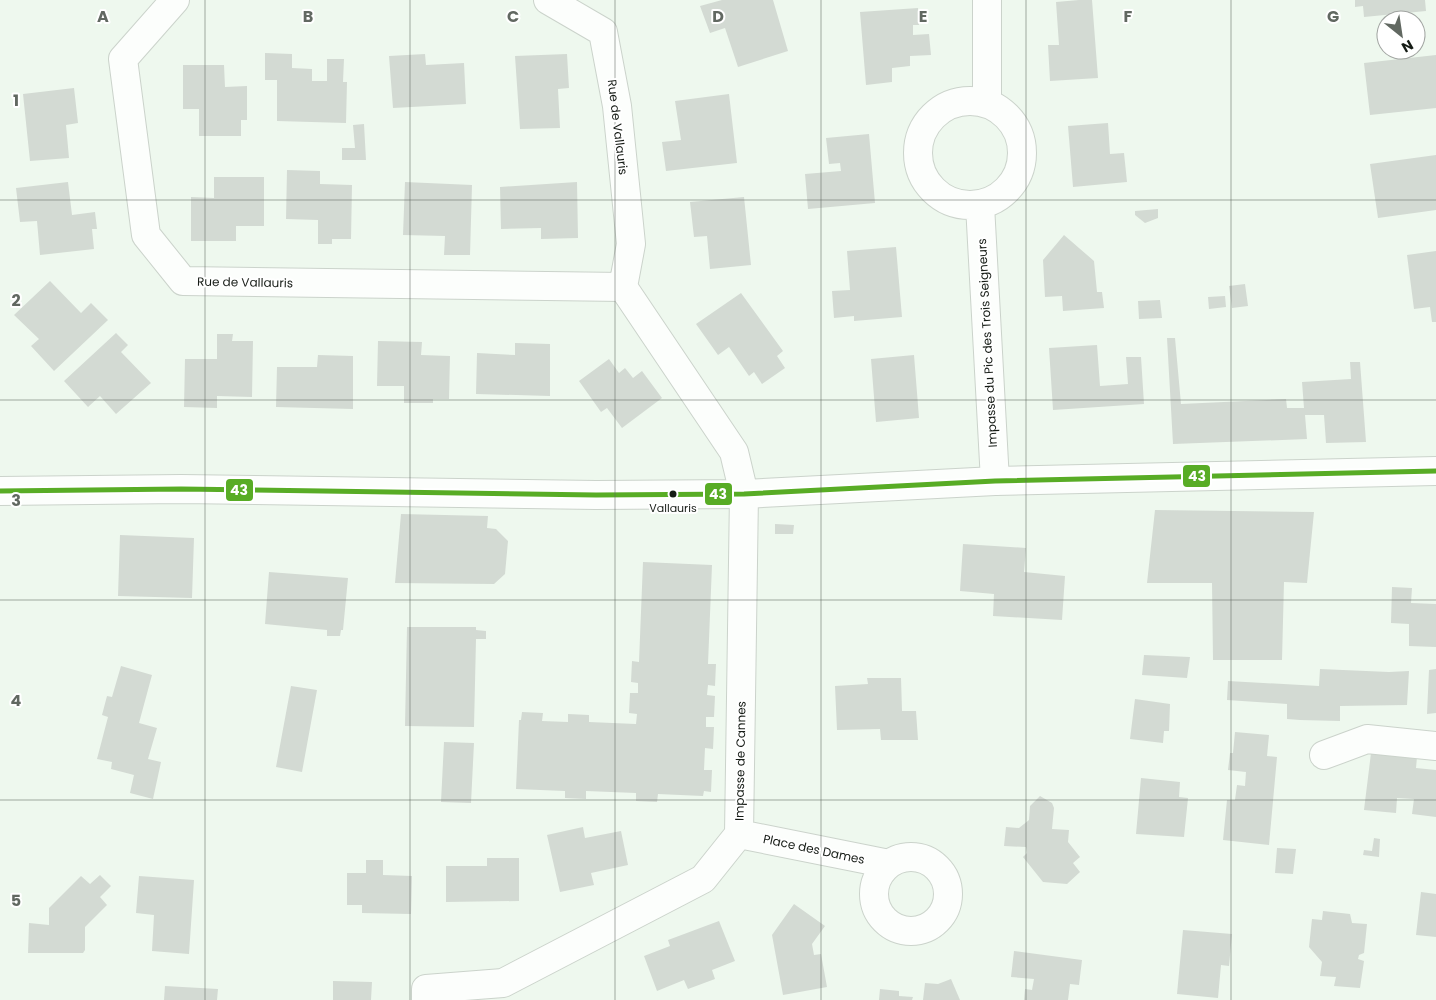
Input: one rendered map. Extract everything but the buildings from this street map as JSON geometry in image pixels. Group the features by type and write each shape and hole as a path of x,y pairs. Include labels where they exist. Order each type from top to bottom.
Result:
{"street":[{"name":"Rue de Vallauris","path":"175,0 123,59 146,235 183,281 623,287 631,244 617,106 603,32 548,0"},
{"path":"987,0 987,103"},
{"path":"969,100 987,103 1008,116 1018,131 1021,140 1022,158 1020,169 1003,193 980,205 957,203 947,199 932,188 923,174 918,156 924,128 933,116 948,105 969,100"},
{"name":"Impasse du Pic des Trois Seigneurs","path":"980,205 995,481"},
{"path":"623,287 734,452 744,494"},
{"path":"0,491 181,489 596,495 744,494 995,481 1436,471"},
{"name":"Impasse de Cannes","path":"426,1000 426,989 503,992 703,879 739,834 744,494"},
{"path":"1324,755 1367,739 1436,746"},
{"name":"Place des Dames","path":"739,834 889,864"}],"transit line":[{"name":"43","path":"0,491 181,489 596,495 744,494 995,481 1436,471"}],"place":[{"name":"Vallauris","path":"673,494"}]}
